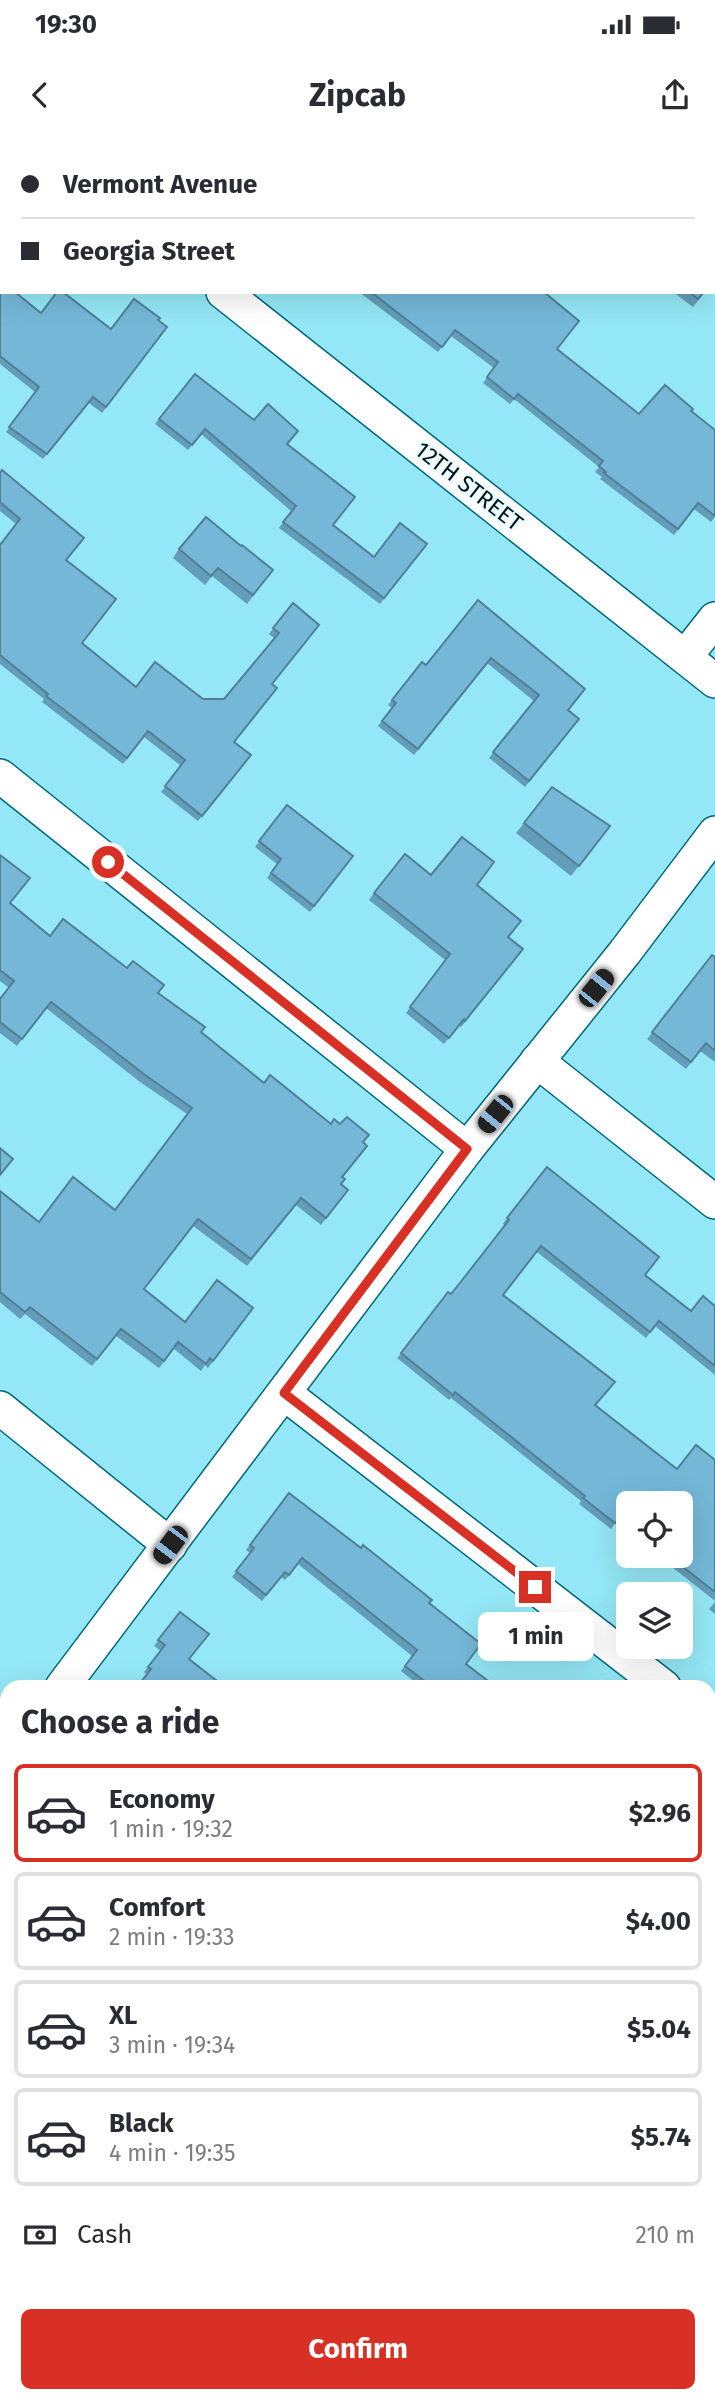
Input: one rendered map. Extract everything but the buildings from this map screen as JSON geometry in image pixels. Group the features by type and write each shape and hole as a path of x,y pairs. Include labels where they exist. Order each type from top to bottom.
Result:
{"street":[{"name":"12TH STREET","path":"226,294 715,681"},
{"path":"685,657 715,619"},
{"path":"0,776 467,1149"},
{"path":"67,1680 467,1149 715,833"},
{"path":"537,1061 715,1202"},
{"path":"284,1393 655,1680"},
{"path":"0,1408 170,1545"}],"route":[{"path":"108,862 467,1149 284,1393 535,1587"}]}
